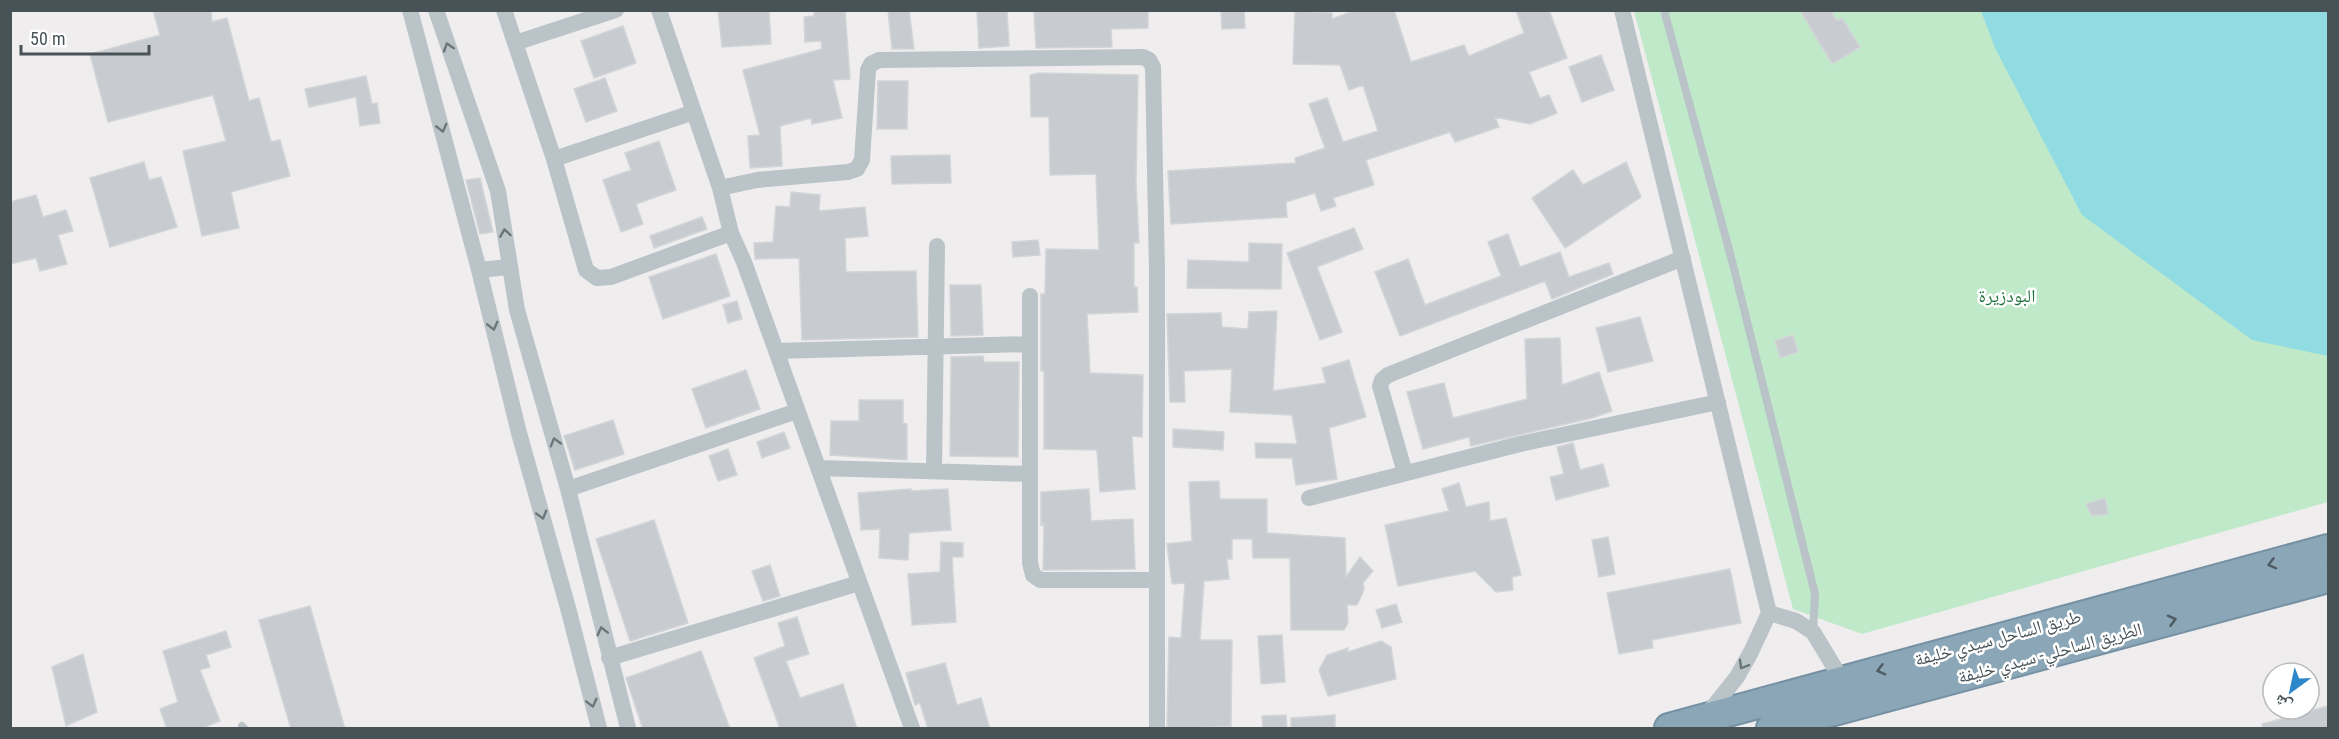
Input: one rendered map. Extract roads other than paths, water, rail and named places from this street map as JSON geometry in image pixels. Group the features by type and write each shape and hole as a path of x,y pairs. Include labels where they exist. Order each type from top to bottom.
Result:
{"highway":[{"name":"طريق الساحل سيدي خليفة","path":"1669,729 2328,549"},
{"name":"الطريق الساحلي- سيدي خليفة","path":"1771,729 1827,717 2328,578"}],"street":[{"path":"410,10 479,270 519,433 599,729"},
{"path":"436,10 498,191 518,310 568,489 628,729"},
{"path":"504,10 554,159 586,270 597,278 611,277 731,233"},
{"path":"515,43 616,10"},
{"path":"660,10 720,188 731,233 744,262 912,729"},
{"path":"1622,10 1769,613 1737,677 1704,719"},
{"path":"720,188 757,180 848,172 857,169 862,160 868,70 871,64 879,60 1143,57 1149,60 1153,67 1156,237 1157,729"},
{"path":"432,89 459,80"},
{"path":"554,159 694,112"},
{"path":"934,471 937,246"},
{"path":"1405,473 1380,386 1382,380 1388,375 1683,258"},
{"path":"479,270 509,267"},
{"path":"1030,296 1030,563 1033,575 1040,580 1157,580"},
{"path":"776,351 1030,344"},
{"path":"1309,498 1520,444 1718,402"},
{"path":"568,489 797,411"},
{"path":"818,468 1030,474"},
{"path":"609,658 859,583"},
{"path":"1769,613 1796,621 1813,632 1842,680"}],"lane":[{"path":"1664,10 1731,257 1815,594 1813,632"}],"water":[{"path":"1981,11 2328,11 2328,356 2252,340 2082,215 1995,48"}],"park label":[{"name":"البودزيرة","path":"2007,296"}]}
